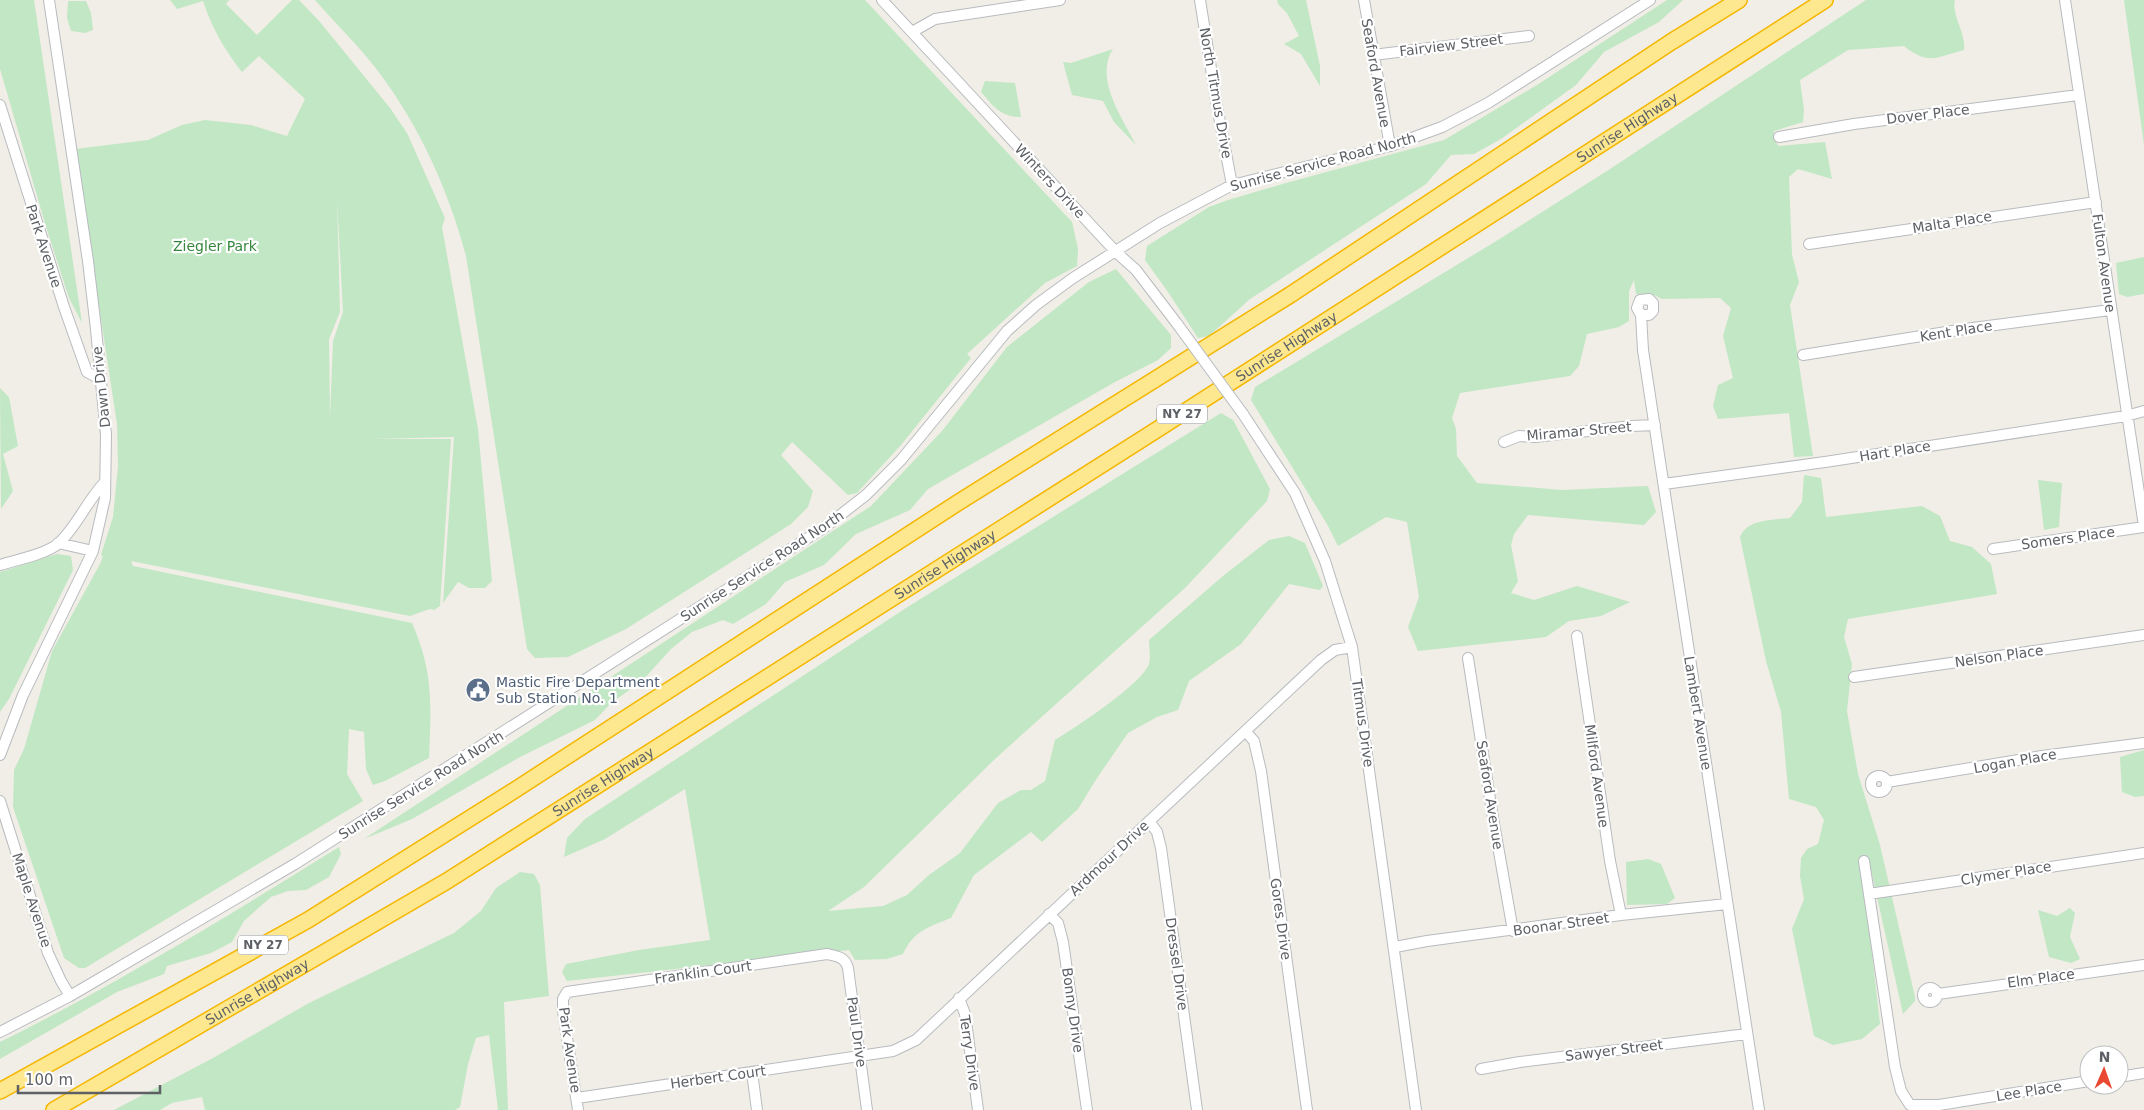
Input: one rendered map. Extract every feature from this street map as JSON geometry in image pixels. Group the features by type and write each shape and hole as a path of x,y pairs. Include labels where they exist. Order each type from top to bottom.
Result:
{"highway":[{"name":"NY 27","path":"0,1091 308,920 535,777 959,502 1290,296 1671,42 1738,0"},
{"name":"Sunrise Highway","path":"54,1110 447,881 1158,429 1825,0"}],"street":[{"name":"Dawn Drive","path":"0,755 23,695 93,551 103,510 106,435 88,261 49,0"},
{"name":"Winters Drive","path":"882,0 1116,252 1136,270 1210,369"},
{"path":"912,32 935,19 1060,0"},
{"name":"North Titmus Drive","path":"1200,0 1232,185"},
{"name":"Seaford Avenue","path":"1364,0 1390,146"},
{"name":"Sunrise Service Road North","path":"0,1032 70,996 295,864 825,527 866,495 901,460 994,344 1022,317 1056,290 1160,223 1232,185 1390,146 1442,127 1488,103 1650,0"},
{"name":"Fulton Avenue","path":"2065,0 2126,416 2132,435 2144,526"},
{"name":"Fairview Street","path":"1373,55 1529,36"},
{"name":"Dover Place","path":"1779,138 1854,124 2078,95"},
{"name":"Park Avenue","path":"0,105 64,307 87,372 100,379"},
{"name":"Malta Place","path":"1809,244 2096,202"},
{"name":"Kent Place","path":"1803,355 2110,310"},
{"name":"Lambert Avenue","path":"1641,315 1643,350 1759,1110"},
{"name":"Titmus Drive","path":"1210,369 1295,493 1325,561 1352,647 1395,947 1416,1110"},
{"name":"Hart Place","path":"1664,484 1825,462 2144,412"},
{"name":"Miramar Street","path":"1504,442 1519,436 1535,437 1655,425"},
{"path":"0,565 37,553 58,543 80,517 94,494 104,483"},
{"name":"Somers Place","path":"1992,549 2144,526"},
{"path":"58,543 93,551"},
{"name":"Nelson Place","path":"1854,677 2144,634"},
{"name":"Milford Avenue","path":"1577,636 1610,861 1621,915"},
{"name":"Ardmour Drive","path":"860,1056 893,1051 916,1040 1321,660 1335,650 1352,647"},
{"name":"Seaford Avenue","path":"1468,658 1513,931"},
{"name":"Gores Drive","path":"1246,732 1254,741 1261,772 1307,1110"},
{"name":"Logan Place","path":"1887,782 2042,756 2144,743"},
{"name":"Maple Avenue","path":"0,801 48,953 70,996"},
{"name":"Dressel Drive","path":"1149,821 1157,832 1162,848 1197,1110"},
{"name":"Clymer Place","path":"1869,894 2144,853"},
{"path":"1864,861 1869,894"},
{"name":"Lee Place","path":"1869,894 1895,1067 1901,1091 1910,1105 1939,1105 2079,1084"},
{"name":"Boonar Street","path":"1395,947 1621,915 1727,904"},
{"name":"Bonny Drive","path":"1049,914 1058,923 1064,942 1087,1110"},
{"name":"Franklin Court","path":"567,992 827,954 840,956"},
{"name":"Paul Drive","path":"840,956 846,962 848,968 867,1110"},
{"name":"Elm Place","path":"1938,994 2144,965"},
{"name":"Park Avenue","path":"567,992 563,999 563,1011 578,1110"},
{"name":"Terry Drive","path":"959,998 965,1014 978,1110"},
{"name":"Sawyer Street","path":"1481,1069 1520,1062 1747,1034"},
{"name":"Herbert Court","path":"577,1098 860,1056"},
{"path":"752,1072 757,1110"},
{"path":"2129,1075 2144,1073"}],"green space":[{"path":"0,0 34,0 82,323 69,298 47,230 0,69"},
{"name":"Ziegler Park","path":"170,0 229,0 226,4 257,35 292,0 299,0 320,22 390,108 407,133 445,218 442,227 478,429 492,581 485,588 469,588 458,582 443,603 454,437 370,439 451,439 440,606 434,610 430,609 410,616 131,561 133,566 412,623 428,674 430,706 429,758 385,781 373,785 366,769 364,732 349,729 347,774 363,801 85,968 79,968 64,958 13,807 14,770 24,749 52,651 103,556 101,555 113,517 118,466 117,424 75,149 148,140 182,125 205,120 251,125 287,136 305,99 259,56 242,72 219,38 203,1 177,9","holes":["337,198 343,312 333,341 330,418 329,339 340,312"]},
{"path":"315,0 865,0 1072,222 1078,249 1077,266 1045,283 967,354 971,358 901,445 857,493 848,495 792,442 781,455 813,491 808,507 791,524 626,629 568,657 535,658 527,649 466,256 451,207 420,136 393,92 371,62"},
{"path":"1277,0 1306,0 1320,66 1320,86 1301,54 1284,44 1299,36 1287,13 1278,4"},
{"path":"1667,0 1683,0 1659,22 1604,52 1576,85 1501,139 1474,154 1451,155 1426,184 1250,299 1209,336 1198,338 1145,260 1147,246 1209,207 1286,183 1444,140 1537,85"},
{"path":"1866,0 1955,0 1955,12 1963,37 1964,50 1939,57 1927,58 1904,46 1848,50 1800,80 1804,110 1803,122 1774,131 1774,140 1779,146 1825,142 1832,179 1798,169 1789,177 1792,255 1799,282 1790,305 1813,456 1794,457 1789,413 1718,419 1713,406 1718,385 1733,378 1723,336 1731,308 1720,298 1662,299 1654,295 1636,294 1634,280 1629,291 1629,321 1619,327 1587,334 1579,366 1570,376 1460,393 1452,418 1456,429 1457,456 1477,483 1562,490 1648,486 1656,512 1644,525 1528,515 1514,534 1511,545 1518,581 1511,593 1534,600 1577,586 1630,602 1601,616 1569,621 1546,637 1418,651 1408,627 1419,597 1407,522 1386,517 1338,546 1327,524 1251,400 1255,387 1498,240 1610,169"},
{"path":"2124,0 2144,0 2144,145"},
{"path":"68,1 86,1 91,13 93,30 85,33 71,31 67,18"},
{"path":"1113,49 1108,61 1108,85 1112,98 1136,145 1114,122 1103,101 1072,95 1063,62 1071,63"},
{"path":"985,81 1015,83 1021,117 1008,115 994,107 981,92"},
{"path":"2144,257 2144,294 2127,297 2119,294 2116,263"},
{"path":"1116,269 1171,335 1171,348 1158,360 1115,382 928,489 910,510 856,534 824,565 785,582 766,604 733,624 723,620 692,632 671,649 642,681 611,703 595,720 520,757 412,819 364,839 871,506 942,431 1007,347 1089,282"},
{"path":"0,388 9,397 18,446 3,454 13,491 1,509"},
{"path":"1221,413 1233,420 1270,489 1267,501 1185,588 995,759 864,887 828,911 883,906 907,895 929,875 960,853 998,803 1021,790 1031,790 1045,781 1055,740 1107,705 1144,673 1150,661 1149,640 1223,576 1269,540 1289,536 1305,543 1323,586 1320,590 1289,584 1241,644 1189,681 1178,710 1157,717 1128,733 1078,809 1042,842 1031,832 974,875 951,918 923,930 907,946 903,954 887,959 855,960 849,950 567,981 562,972 566,964 639,950 710,940 685,789 605,839 564,857 567,838 585,819 906,608"},
{"path":"1804,475 1821,478 1826,517 1922,506 1940,516 1950,541 1972,547 1991,564 1997,594 1848,619 1844,637 1852,664 1847,711 1858,774 1880,845 1915,1001 1903,1014 1870,865 1865,892 1880,1024 1862,1039 1833,1045 1814,1036 1792,929 1804,899 1800,876 1801,858 1807,849 1818,844 1824,820 1816,807 1789,799 1781,712 1766,661 1740,537 1743,531 1754,524 1768,520 1790,518 1802,502"},
{"path":"2038,480 2062,483 2059,527 2044,530"},
{"path":"57,554 71,556 73,570 9,699 0,712 0,572"},
{"path":"2144,750 2144,796 2135,797 2122,792 2120,757"},
{"path":"339,847 341,854 329,877 306,890 288,891 271,897 244,921 232,942 211,953 167,966 164,974 117,992 0,1059 0,1042 129,973 214,924"},
{"path":"1648,859 1661,864 1675,898 1667,904 1627,905 1626,862"},
{"path":"520,872 534,874 540,885 549,996 504,1002 508,1110 498,1110 489,1035 476,1038 468,1064 460,1107 455,1110 205,1110 202,1097 172,1103 160,1110 114,1110 213,1058 309,1003 454,933 481,911 496,888"},
{"path":"2070,908 2075,913 2070,937 2080,959 2071,963 2049,957 2038,910 2057,916"}],"place":[{"name":"Mastic Fire Department Sub Station No. 1","path":"478,690"}]}
